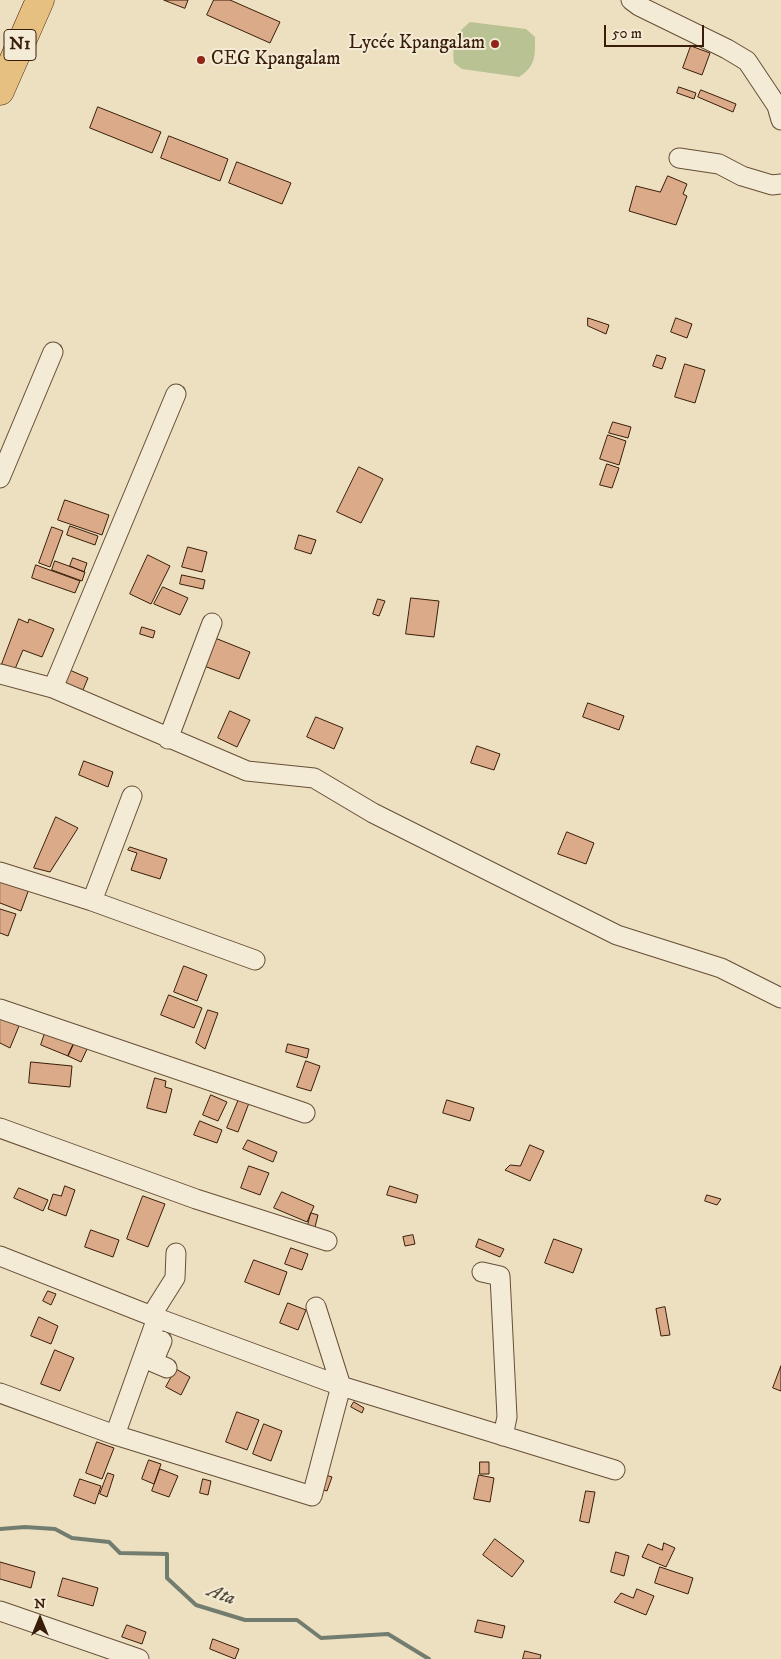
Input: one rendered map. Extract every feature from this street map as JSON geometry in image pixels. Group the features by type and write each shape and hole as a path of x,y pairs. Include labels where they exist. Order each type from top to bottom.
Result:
{"highway":[{"name":"N1","path":"0,91 39,0"}],"street":[{"path":"637,2 747,61 777,106 781,120"},
{"path":"679,158 719,164 742,176 772,185 781,184"},
{"path":"0,478 53,352"},
{"path":"53,688 176,394"},
{"path":"168,738 212,623"},
{"path":"0,674 53,688 246,771 314,778 373,813 617,935 721,968 781,998"},
{"path":"92,901 132,796"},
{"path":"0,872 92,901 255,960"},
{"path":"0,1009 306,1113"},
{"path":"0,1128 196,1199 327,1241"},
{"path":"115,1435 154,1321 175,1278 176,1253"},
{"path":"0,1256 154,1321 341,1386 615,1470"},
{"path":"482,1272 500,1276 507,1417 504,1436"},
{"path":"0,1394 115,1435 312,1496 341,1386 316,1307"},
{"path":"154,1321 164,1336 153,1362 167,1368"},
{"path":"0,1611 139,1659"}],"green space":[{"name":"Lycée Kpangalam","path":"470,22 526,29 535,37 532,65 519,77 462,69 454,63 454,44 458,35"}],"building":[{"path":"164,0 188,0 185,8"},
{"path":"214,0 230,0 280,22 270,43 207,15"},
{"path":"691,46 710,53 702,75 683,68"},
{"path":"679,87 696,93 694,99 677,93"},
{"path":"701,90 736,104 733,112 698,97"},
{"path":"98,107 161,132 152,153 90,128"},
{"path":"169,136 228,159 220,181 161,158"},
{"path":"237,162 291,183 282,204 229,183"},
{"path":"668,176 687,184 683,194 687,196 676,225 629,211 636,186 660,192"},
{"path":"588,318 609,325 606,334 588,326"},
{"path":"676,318 692,324 687,338 671,332"},
{"path":"657,355 666,358 662,369 653,366"},
{"path":"685,364 705,370 695,403 675,397"},
{"path":"613,422 631,427 628,438 609,433"},
{"path":"608,435 626,441 619,465 600,459"},
{"path":"607,464 619,468 612,488 600,485"},
{"path":"359,467 383,479 361,523 337,512"},
{"path":"65,500 109,515 102,535 58,520"},
{"path":"70,526 98,536 95,545 67,535"},
{"path":"52,527 63,531 50,567 39,563"},
{"path":"299,535 316,540 311,554 295,549"},
{"path":"188,547 207,552 202,572 182,567"},
{"path":"148,555 170,566 151,604 130,594"},
{"path":"73,558 87,563 84,572 70,566"},
{"path":"55,561 85,572 82,581 52,570"},
{"path":"36,565 80,581 75,593 32,578"},
{"path":"182,575 205,580 203,589 180,584"},
{"path":"163,587 188,598 180,615 154,604"},
{"path":"411,598 439,601 434,637 406,634"},
{"path":"378,599 385,601 379,616 373,614"},
{"path":"19,619 28,623 29,619 54,629 42,657 23,650 15,669 2,664"},
{"path":"142,627 155,631 153,638 140,634"},
{"path":"215,638 250,652 239,679 204,666"},
{"path":"65,668 88,678 83,690 60,681"},
{"path":"588,703 624,716 619,730 583,717"},
{"path":"230,711 250,720 237,747 218,738"},
{"path":"316,717 343,728 334,749 307,737"},
{"path":"477,746 500,754 494,770 471,763"},
{"path":"84,761 113,772 108,787 79,775"},
{"path":"56,817 78,828 50,872 34,868"},
{"path":"567,832 594,843 586,864 558,854"},
{"path":"130,847 167,859 160,879 131,870 137,853 128,850"},
{"path":"0,878 29,889 21,911 0,903"},
{"path":"0,909 16,914 8,936 0,933"},
{"path":"184,966 207,975 197,1001 174,992"},
{"path":"169,995 202,1008 194,1028 161,1015"},
{"path":"208,1010 218,1013 205,1049 196,1043"},
{"path":"0,1018 19,1026 10,1048 0,1043"},
{"path":"46,1030 75,1041 68,1056 41,1045"},
{"path":"75,1041 88,1047 81,1062 68,1056"},
{"path":"288,1044 309,1049 307,1058 286,1052"},
{"path":"306,1061 320,1066 311,1091 297,1087"},
{"path":"31,1062 72,1066 70,1087 29,1083"},
{"path":"155,1078 166,1081 165,1087 172,1089 166,1113 147,1108"},
{"path":"211,1095 227,1102 218,1121 203,1115"},
{"path":"239,1099 249,1103 238,1132 227,1128"},
{"path":"447,1100 474,1108 470,1121 443,1113"},
{"path":"200,1121 222,1130 217,1143 194,1135"},
{"path":"248,1140 277,1152 273,1162 243,1149"},
{"path":"530,1145 544,1151 530,1181 505,1170 510,1165 520,1166"},
{"path":"249,1166 269,1173 260,1195 241,1188"},
{"path":"65,1186 75,1190 66,1216 48,1209 53,1194 61,1196"},
{"path":"390,1186 418,1195 416,1203 387,1195"},
{"path":"19,1188 48,1200 43,1211 14,1198"},
{"path":"282,1192 314,1206 307,1222 274,1208"},
{"path":"707,1195 721,1199 717,1205 705,1201"},
{"path":"143,1196 165,1204 148,1247 127,1239"},
{"path":"311,1213 318,1215 314,1231 307,1229"},
{"path":"91,1230 119,1240 113,1257 85,1247"},
{"path":"413,1235 415,1244 405,1246 403,1237"},
{"path":"479,1239 504,1249 500,1257 476,1247"},
{"path":"554,1239 582,1249 573,1273 545,1263"},
{"path":"291,1248 308,1254 302,1270 285,1264"},
{"path":"254,1260 287,1272 279,1295 245,1282"},
{"path":"48,1291 56,1294 51,1305 43,1301"},
{"path":"288,1303 306,1310 298,1330 280,1323"},
{"path":"665,1307 670,1335 661,1336 656,1309"},
{"path":"39,1317 58,1326 51,1344 31,1336"},
{"path":"55,1350 74,1358 60,1391 41,1384"},
{"path":"781,1366 781,1391 773,1388"},
{"path":"176,1369 190,1377 181,1395 166,1387"},
{"path":"354,1402 364,1408 362,1413 351,1407"},
{"path":"237,1412 259,1420 247,1450 226,1442"},
{"path":"264,1424 282,1431 271,1461 253,1454"},
{"path":"97,1442 114,1448 102,1479 86,1473"},
{"path":"149,1460 161,1464 154,1484 142,1479"},
{"path":"480,1462 489,1462 489,1474 480,1474"},
{"path":"160,1469 178,1476 169,1497 152,1491"},
{"path":"108,1473 114,1475 107,1497 100,1494"},
{"path":"322,1474 332,1477 327,1491 317,1488"},
{"path":"479,1475 494,1478 490,1502 474,1499"},
{"path":"80,1479 101,1486 95,1504 74,1496"},
{"path":"203,1479 211,1481 208,1495 200,1493"},
{"path":"586,1491 595,1492 589,1523 580,1521"},
{"path":"495,1539 524,1561 512,1577 483,1555"},
{"path":"664,1543 675,1548 666,1567 642,1557 648,1544 662,1550"},
{"path":"616,1552 629,1556 624,1576 611,1572"},
{"path":"0,1562 35,1572 31,1588 0,1579"},
{"path":"660,1567 693,1578 688,1594 655,1583"},
{"path":"63,1578 98,1588 93,1606 58,1596"},
{"path":"637,1589 654,1596 646,1615 614,1602 621,1593 633,1598"},
{"path":"478,1620 505,1626 502,1638 475,1632"},
{"path":"127,1625 146,1632 142,1644 122,1637"},
{"path":"213,1639 239,1649 235,1659 210,1649"},
{"path":"525,1651 541,1655 540,1659 523,1659"}],"waterway":[{"name":"Ata","path":"0,1529 25,1527 55,1529 72,1538 109,1542 120,1553 167,1554 167,1578 196,1605 245,1620 297,1620 321,1638 388,1634 429,1659"}],"place":[{"name":"Lycée Kpangalam","path":"495,44"},
{"name":"CEG Kpangalam","path":"201,60"}]}
